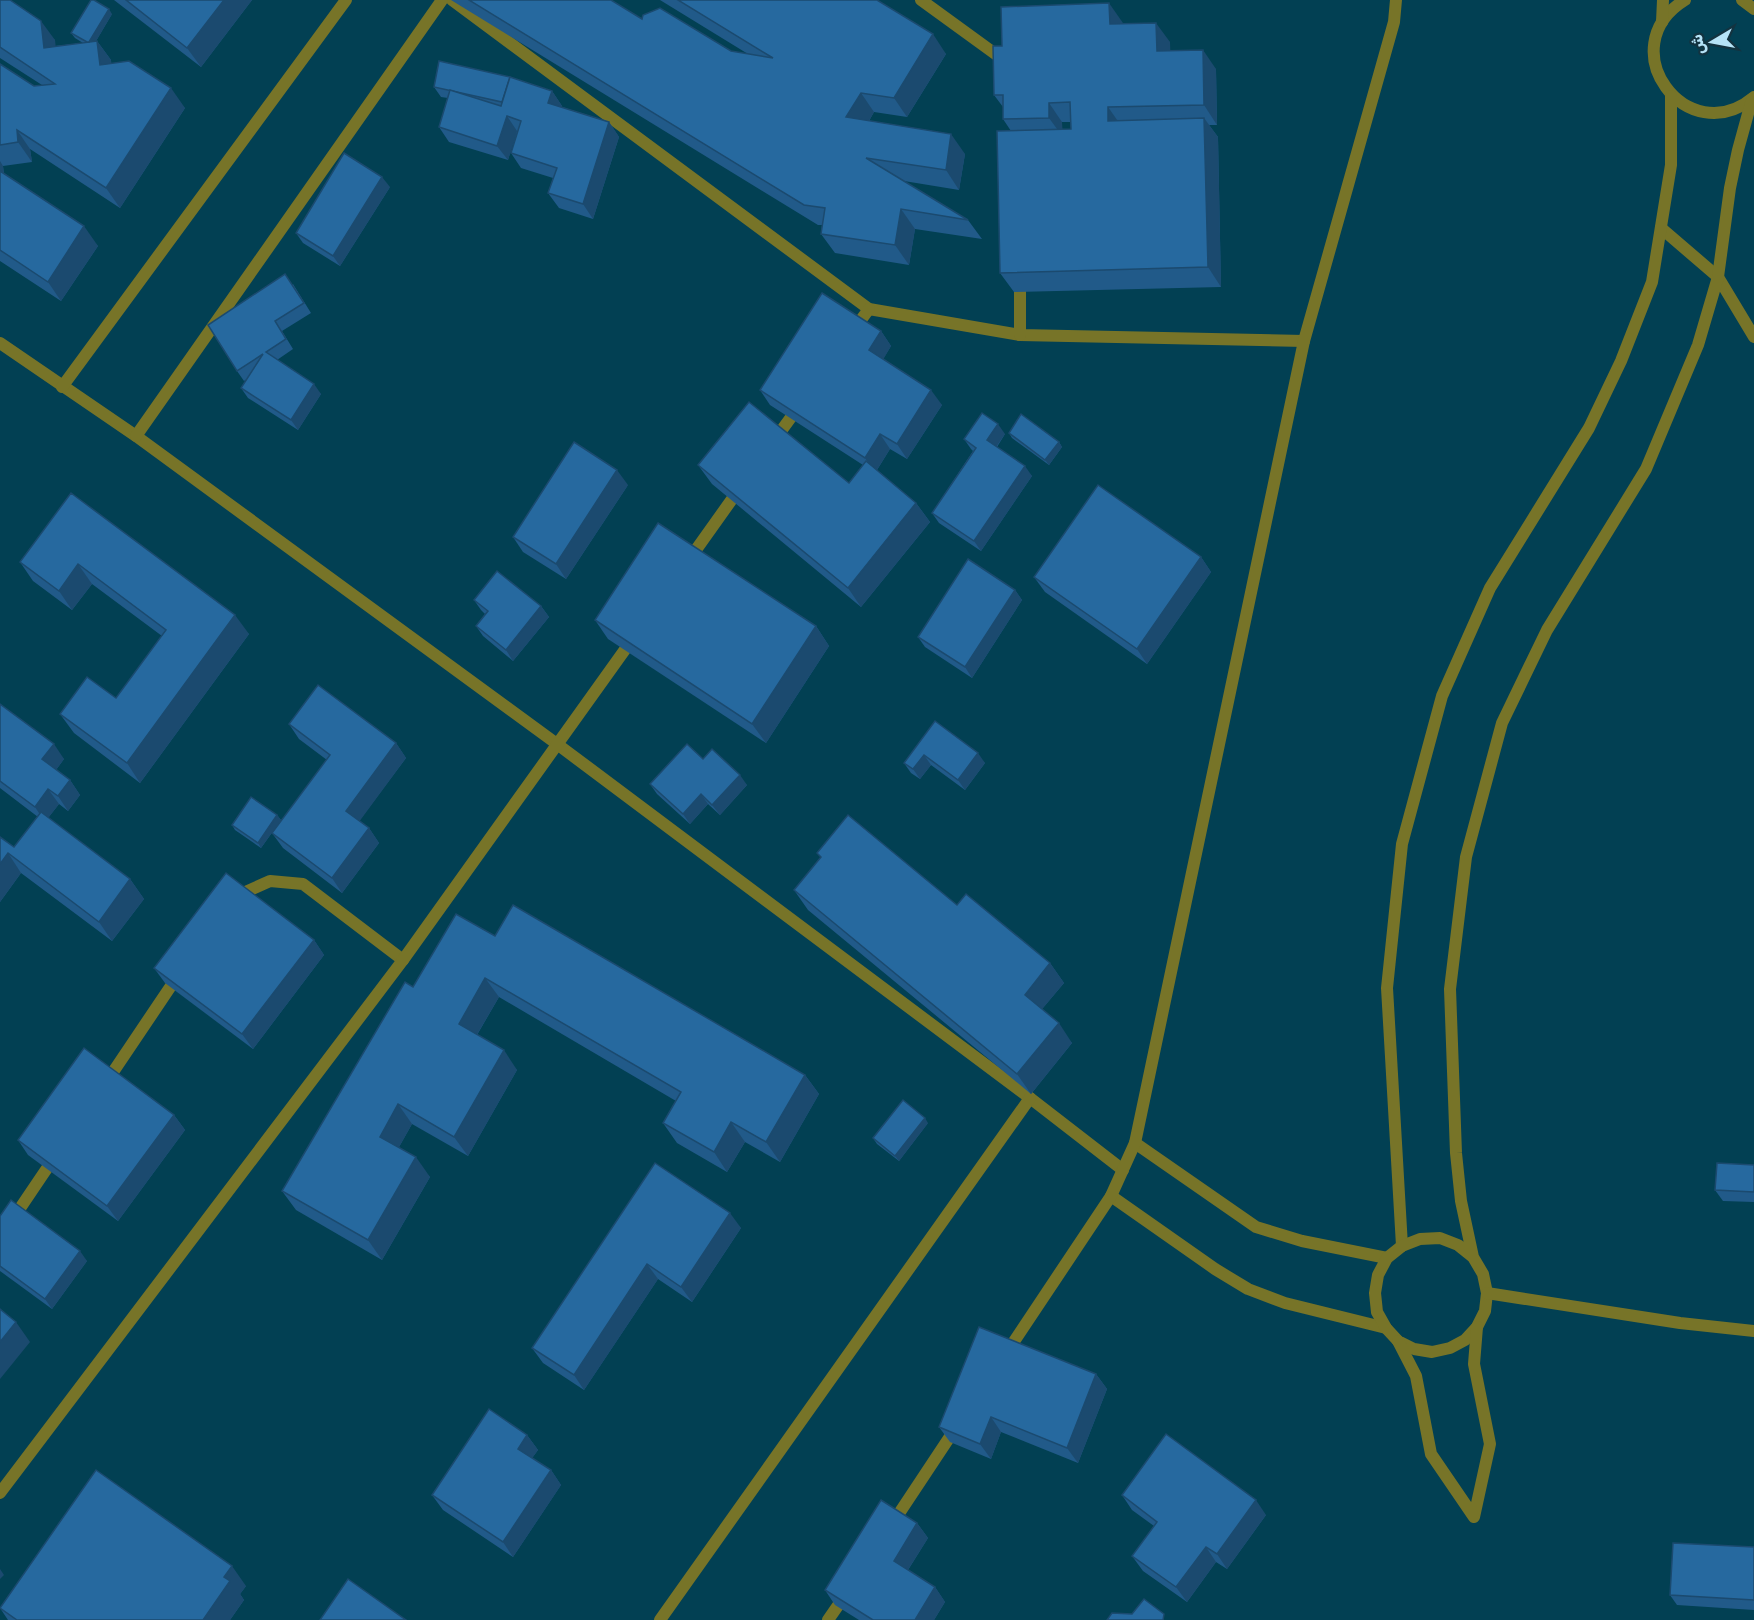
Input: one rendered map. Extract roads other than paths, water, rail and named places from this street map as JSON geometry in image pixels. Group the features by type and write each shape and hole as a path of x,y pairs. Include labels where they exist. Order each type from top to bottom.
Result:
{"street":[{"path":"62,387 346,0"},
{"path":"136,436 442,0"},
{"path":"452,0 869,309 1020,335 1304,341"},
{"path":"921,0 1018,71"},
{"path":"999,1364 1111,1196 1135,1143 1304,341 1394,22 1396,0"},
{"path":"1662,22 1663,0"},
{"path":"1685,0 1674,7 1662,22 1654,40 1653,60 1659,79 1671,96 1688,107 1707,112 1751,113"},
{"path":"1402,1246 1387,988 1402,844 1442,696 1490,588 1589,428 1621,361 1652,282 1671,165 1671,96"},
{"path":"1728,111 1753,98"},
{"path":"1473,1257 1461,1201 1456,1153 1450,989 1466,857 1502,723 1547,630 1646,469 1698,345 1718,277 1730,188 1753,98"},
{"path":"1660,228 1718,277 1754,337"},
{"path":"1020,266 1020,335"},
{"path":"848,338 869,309"},
{"path":"0,343 136,436 557,744 1123,1170"},
{"path":"765,454 806,396"},
{"path":"682,570 751,473"},
{"path":"0,1493 404,960 640,628"},
{"path":"228,909 242,894 270,881 303,884 404,960"},
{"path":"100,1090 188,962"},
{"path":"660,1620 1030,1098"},
{"path":"1135,1143 1256,1227 1302,1241 1388,1258"},
{"path":"0,1238 60,1149"},
{"path":"1111,1196 1215,1269 1248,1289 1285,1303 1386,1328"},
{"path":"1398,1341 1414,1349 1432,1352 1450,1348 1466,1340 1477,1327 1485,1311 1487,1293 1484,1274 1473,1257 1458,1245 1440,1238 1420,1239 1402,1246 1388,1258 1378,1275 1375,1293 1377,1311 1386,1328 1398,1341 1416,1376 1431,1454 1474,1517 1490,1444 1474,1364 1477,1327"},
{"path":"1487,1293 1680,1323 1754,1331"},
{"path":"887,1531 966,1413"},
{"path":"828,1620 855,1581"}]}
